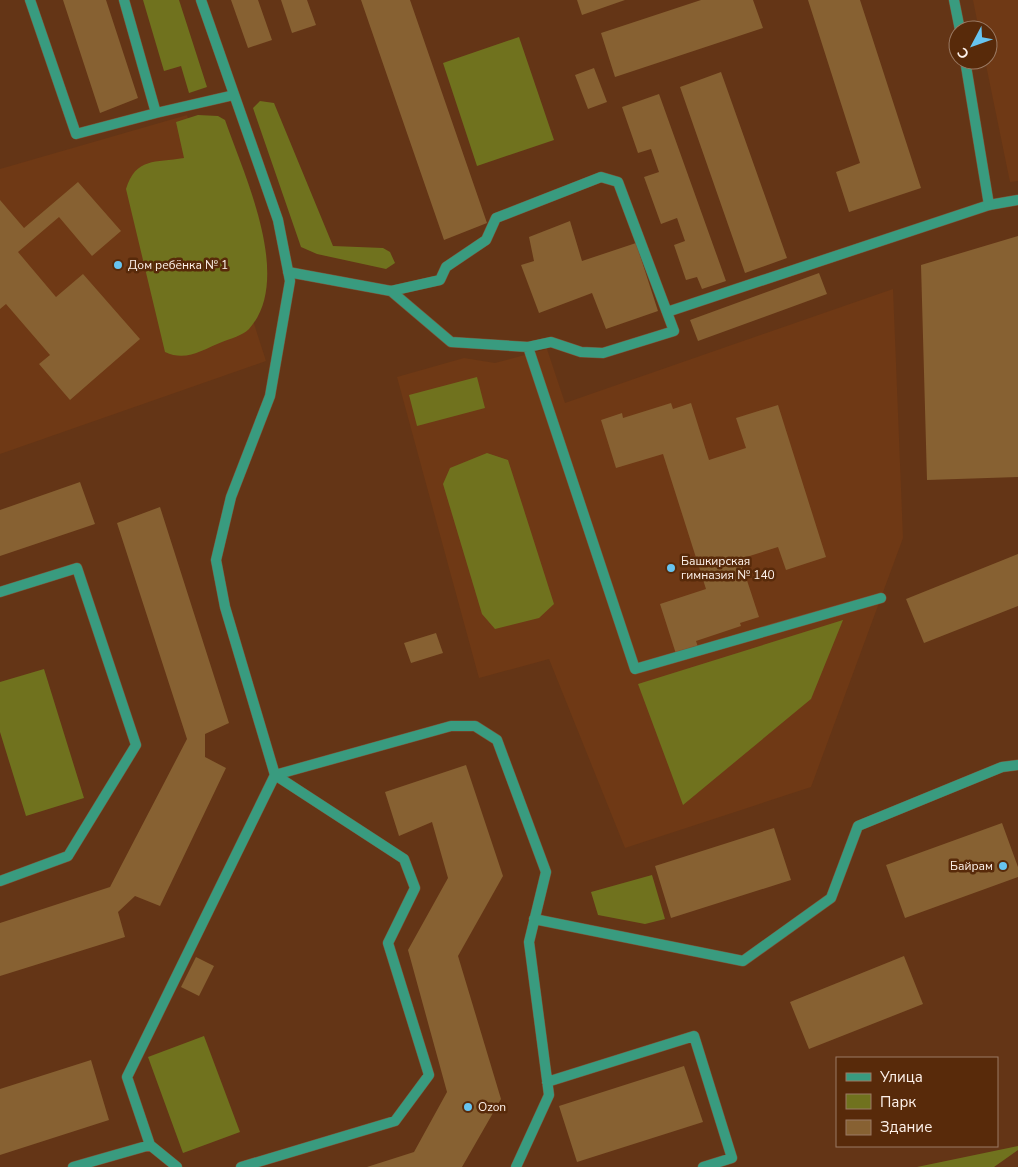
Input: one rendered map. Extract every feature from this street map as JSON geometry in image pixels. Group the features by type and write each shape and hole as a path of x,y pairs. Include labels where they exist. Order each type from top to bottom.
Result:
{"street":[{"path":"30,0 76,134 156,112 234,95"},
{"path":"124,0 156,112"},
{"path":"201,0 278,220 290,281 270,396 232,497 216,560 225,607 275,775 404,859 415,888 388,943 429,1074 395,1121 240,1167"},
{"path":"954,0 958,20"},
{"path":"967,70 989,205"},
{"path":"288,272 391,291 440,280 446,267 486,240 496,218 601,177 618,182 674,331 603,353 581,352 551,342 528,347 451,342 391,291"},
{"path":"667,312 989,205 1018,200"},
{"path":"528,347 635,669 881,598"},
{"path":"0,592 77,568 136,745 68,856 0,880"},
{"path":"177,1167 150,1145 127,1078 275,775 451,726 475,726 498,740 546,872 528,942 549,1096 516,1167"},
{"path":"534,919 743,961 831,898 858,826 1002,768 1018,765"},
{"path":"547,1082 694,1036 732,1158 703,1167"},
{"path":"73,1167 106,1163 150,1145"}],"shaded area":[{"path":"973,0 1018,0 1018,181 1010,182 987,70 998,70 998,20 977,20"},
{"name":"Дом ребёнка № 1","path":"187,115 266,361 0,454 0,169"},
{"name":"Башкирская гимназия № 140","path":"893,289 903,538 811,787 625,848 549,659 479,678 397,377 464,358 495,363 547,349 565,403"}],"green space":[{"path":"143,0 179,0 207,87 189,93 181,66 164,71"},
{"path":"519,37 554,140 477,166 443,63"},
{"path":"260,101 274,103 333,246 383,248 390,252 395,263 386,269 317,254 301,247 253,108"},
{"path":"198,115 218,116 225,120 253,197 261,226 266,255 267,283 262,308 249,329 236,337 194,354 180,356 165,352 126,189 135,171 141,166 148,163 184,158 176,122"},
{"path":"477,377 485,408 417,426 409,395"},
{"path":"487,453 508,460 554,604 539,618 495,629 482,614 443,484 450,468"},
{"path":"843,620 811,699 683,805 638,684"},
{"path":"44,669 84,798 26,816 0,732 0,682"},
{"path":"652,875 665,919 645,924 598,915 591,892"},
{"path":"204,1036 240,1132 183,1153 148,1057"},
{"path":"1018,1146 1018,1150 994,1167 917,1167"}],"building":[{"path":"63,0 106,0 138,98 100,113"},
{"path":"231,0 258,0 272,40 248,48"},
{"path":"281,0 307,0 316,25 292,33"},
{"path":"361,0 410,0 487,223 444,240"},
{"path":"577,0 625,0 582,15"},
{"path":"701,0 753,0 763,28 615,77 601,33"},
{"path":"808,0 860,0 921,188 849,212 836,172 860,163"},
{"path":"594,68 607,102 588,109 575,75"},
{"path":"721,72 787,258 745,273 680,87"},
{"path":"659,94 726,281 702,289 697,277 686,280 674,245 685,241 677,218 661,224 644,177 659,172 651,149 638,153 622,107"},
{"path":"78,182 121,231 92,256 59,217 18,252 56,297 83,274 140,339 70,400 39,364 50,355 6,304 0,309 0,200 24,228"},
{"path":"570,221 582,261 636,243 658,311 606,329 592,293 539,313 521,265 534,261 529,237"},
{"path":"1018,236 1018,477 927,480 921,265"},
{"path":"819,273 827,294 698,341 690,320"},
{"path":"671,403 673,409 691,403 709,460 746,448 736,418 778,405 826,557 786,570 778,547 740,559 759,617 740,623 741,626 696,641 698,647 676,654 660,604 706,589 663,454 616,468 601,420 622,413 623,418"},
{"path":"80,482 95,524 0,556 0,510"},
{"path":"160,507 229,723 205,734 205,757 226,768 160,906 135,896 118,912 125,937 0,976 0,923 110,887 187,739 117,523"},
{"path":"1018,554 1018,606 924,643 906,599"},
{"path":"436,633 443,653 411,663 404,643"},
{"path":"466,765 503,876 458,956 501,1099 462,1167 367,1167 414,1152 447,1092 408,950 448,878 432,822 399,836 385,792"},
{"path":"1002,823 1018,867 1018,877 905,918 886,865"},
{"path":"774,828 791,880 671,918 655,866"},
{"path":"904,956 923,1004 809,1049 790,1002"},
{"path":"196,957 214,966 199,996 181,987"},
{"path":"91,1060 109,1120 0,1155 0,1089"},
{"path":"684,1066 703,1122 577,1162 559,1106"}],"place":[{"name":"Дом ребёнка № 1","path":"118,265"},
{"name":"Башкирская гимназия № 140","path":"671,568"},
{"name":"Байрам","path":"1003,866"},
{"name":"Ozon","path":"468,1107"}]}
